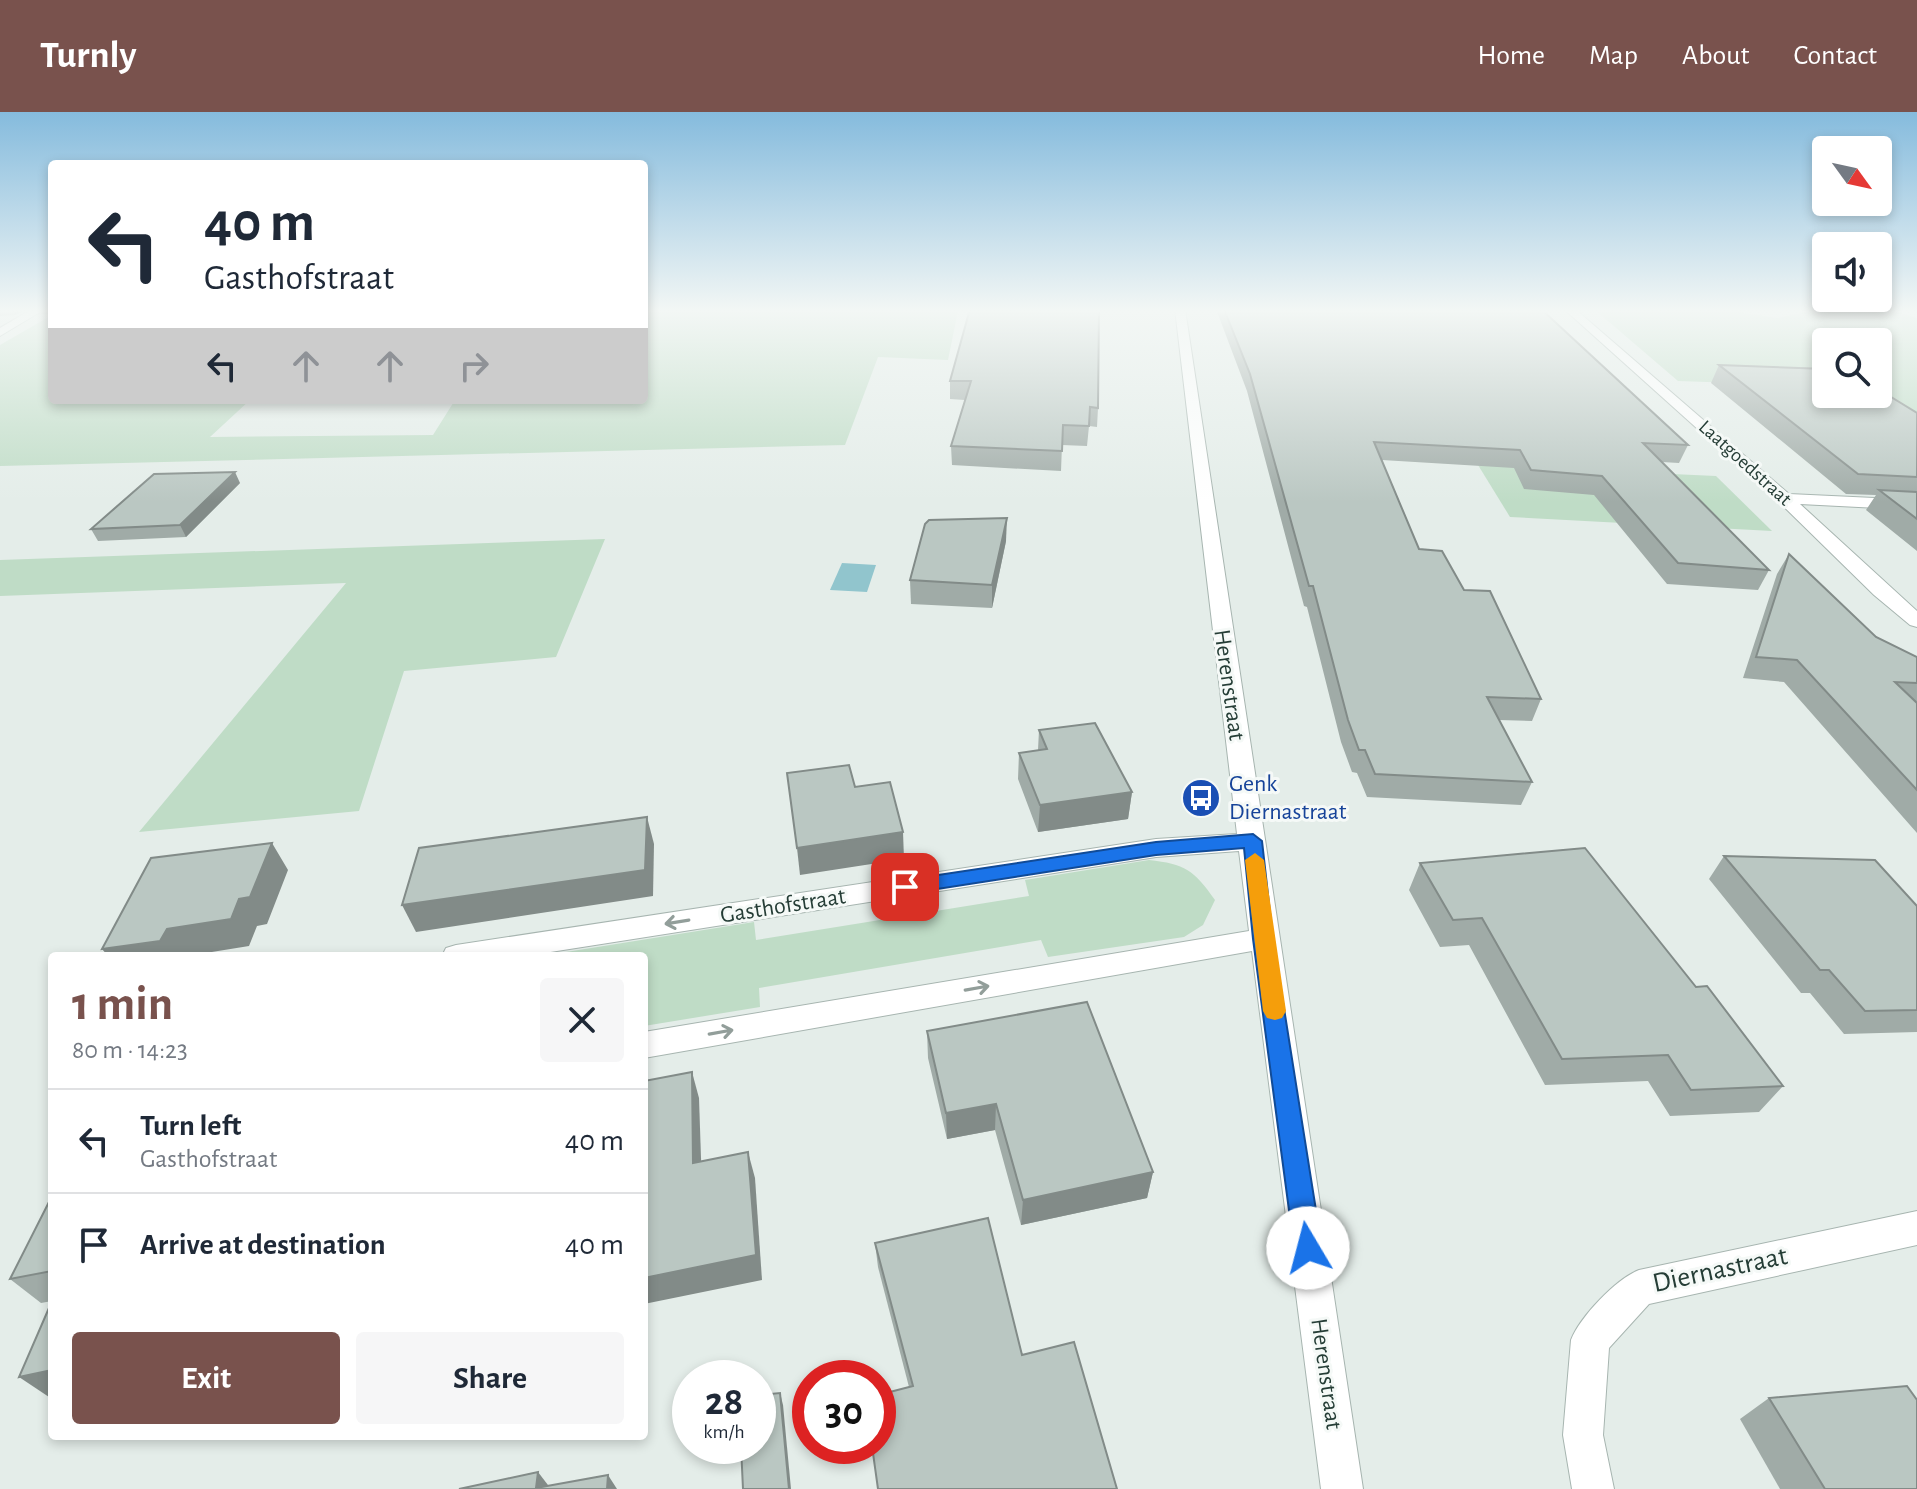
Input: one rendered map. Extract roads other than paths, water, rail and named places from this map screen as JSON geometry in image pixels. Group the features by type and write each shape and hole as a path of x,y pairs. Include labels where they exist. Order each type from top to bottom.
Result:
{"street":[{"name":"Herenstraat","path":"1188,373 1219,618 1253,841 1263,939 1342,1489"},
{"name":"Laatgoedstraat","path":"1642,373 1917,621"},
{"path":"1785,499 1917,505"},
{"name":"Gasthofstraat","path":"482,952 1156,848 1253,841"},
{"path":"648,1044 1263,939"},
{"name":"Diernastraat","path":"1593,1489 1583,1435 1590,1340 1639,1288 1917,1228"}],"water":[{"path":"842,563 876,565 867,592 830,590"}],"place":[{"name":"Genk Diernastraat","path":"1201,798"}]}
